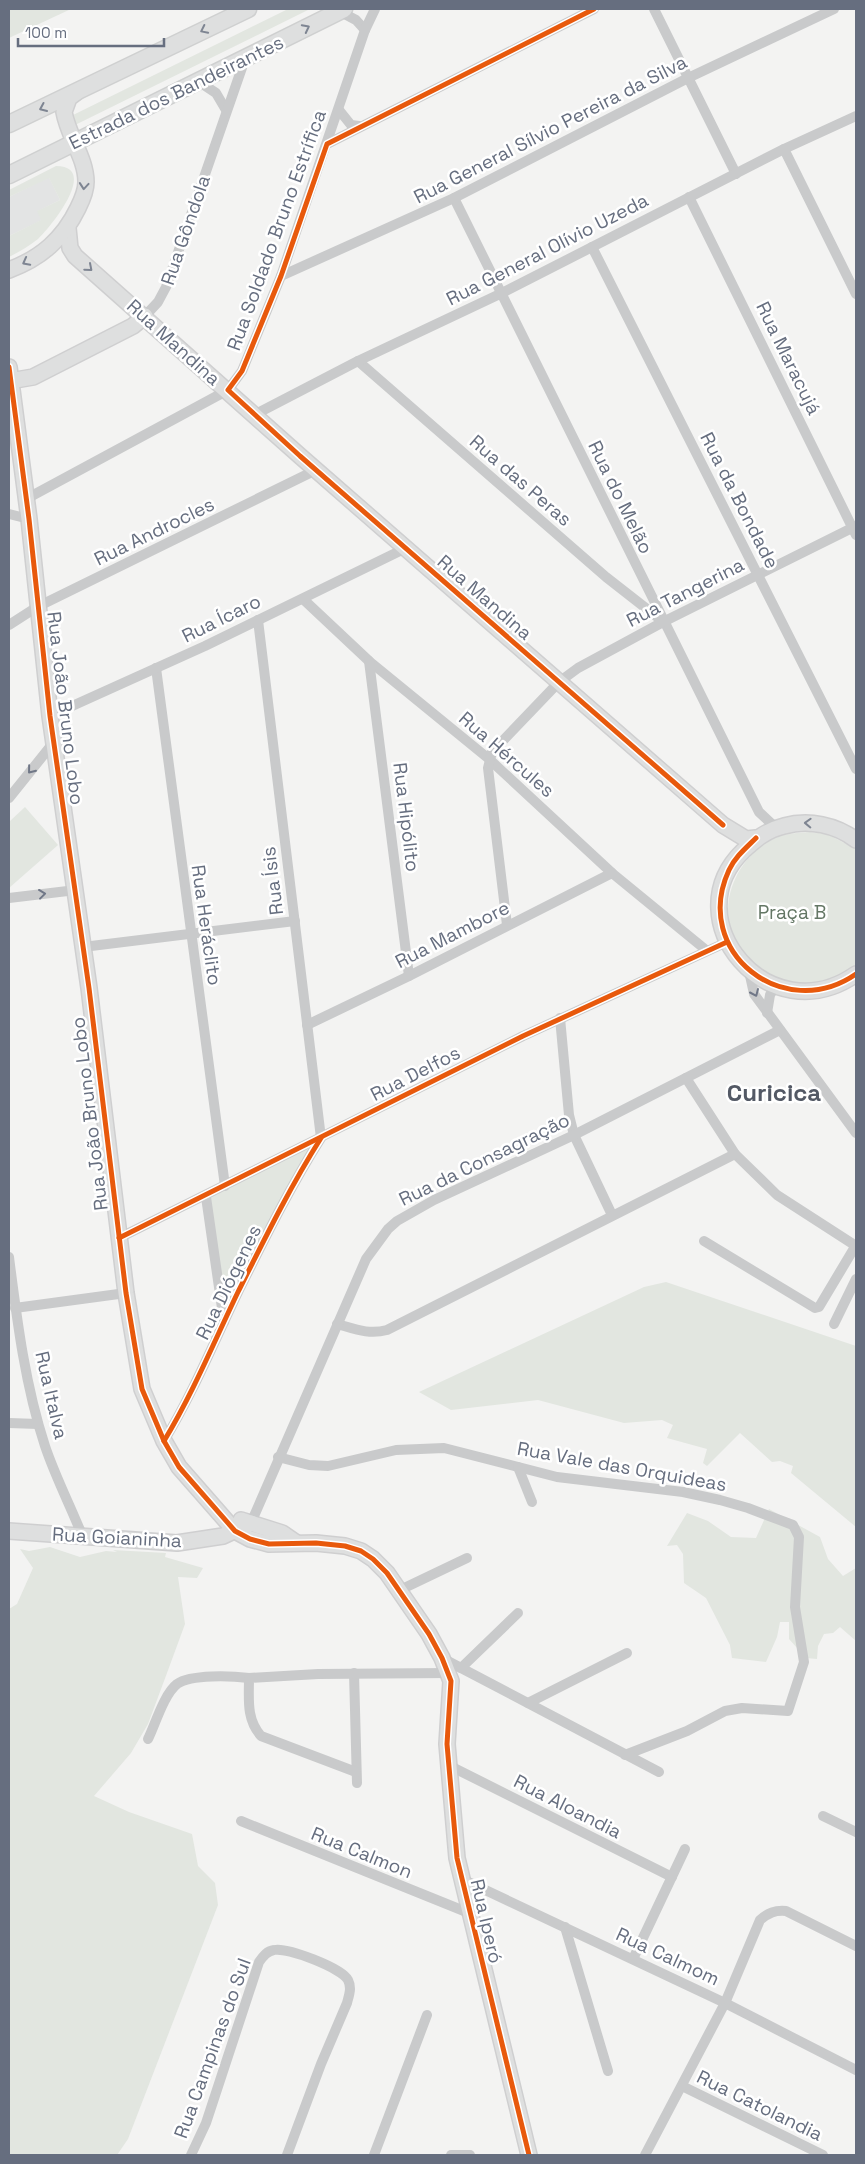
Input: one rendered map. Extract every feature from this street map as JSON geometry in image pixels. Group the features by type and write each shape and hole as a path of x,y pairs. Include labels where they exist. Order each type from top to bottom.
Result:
{"main road":[{"path":"9,124 248,9"},
{"name":"Estrada dos Bandeirantes","path":"9,175 341,10"}],"street":[{"name":"Rua Soldado Bruno Estrífica","path":"26,499 228,390 242,371 280,276 339,110 365,30 375,9"},
{"path":"327,144 359,126 594,9"},
{"path":"654,9 736,174"},
{"name":"Rua General Sílvio Pereira da Silva","path":"280,276 454,198 688,78 834,9"},
{"path":"341,10 356,20 365,30"},
{"name":"Rua Gôndola","path":"10,374 33,377 133,326 158,302 166,287 245,59"},
{"path":"198,82 216,93 226,110"},
{"path":"9,270 42,254 68,228 83,198 86,182 83,166 64,112 69,98 77,92"},
{"path":"339,110 351,125 359,126"},
{"name":"Rua General Olívio Uzeda","path":"254,415 358,361 502,293 784,149 856,116"},
{"path":"784,149 856,294"},
{"name":"Rua Maracujá","path":"689,197 855,529"},
{"name":"Rua do Melão","path":"454,198 758,812 776,828"},
{"name":"Rua Mandina","path":"68,228 70,248 75,256 145,316 316,470 723,825 746,839 758,837"},
{"name":"Rua da Bondade","path":"592,247 856,769"},
{"name":"Rua das Peras","path":"358,361 606,578 663,622"},
{"name":"Rua João Bruno Lobo","path":"10,374 11,407 29,519 50,716 76,890 126,1293 142,1389 164,1441 179,1467 236,1531 250,1539 268,1544 295,1542 345,1546 361,1551 374,1559 400,1590 442,1658 455,1670 452,1689"},
{"name":"Rua Androcles","path":"9,625 38,607 316,470"},
{"path":"9,514 29,519"},
{"name":"Rua Tangerina","path":"489,759 492,752 559,682 578,668 758,574 855,529"},
{"name":"Rua Ícaro","path":"50,716 258,620 406,548"},
{"name":"Rua Hércules","path":"302,599 369,662 489,759 612,874 706,950"},
{"name":"Rua Ísis","path":"258,620 321,1138"},
{"name":"Rua Hipólito","path":"369,662 409,976"},
{"name":"Rua Heráclito","path":"156,668 225,1186"},
{"path":"9,798 54,742"},
{"path":"489,759 488,768 507,925"},
{"name":"Rua do Melão","path":"758,812 758,837"},
{"path":"855,839 842,831 816,824 803,823 776,828 758,837 736,857 727,875 721,894 721,920 727,942 736,957 749,971 775,986 804,992 818,991 846,981 856,974"},
{"name":"Rua Mandina","path":"723,825 736,845 736,857"},
{"name":"Rua Mambore","path":"307,1025 612,874"},
{"path":"9,898 76,890"},
{"path":"83,947 295,921"},
{"path":"687,936 691,943 692,957"},
{"name":"Rua Delfos","path":"119,1238 560,1018 727,942"},
{"path":"749,971 754,994 856,1133"},
{"path":"767,1012 770,995 775,986"},
{"path":"560,1018 569,1115 574,1135 612,1215"},
{"name":"Rua da Consagração","path":"251,1523 366,1259 388,1229 397,1221 434,1200 574,1135 780,1030"},
{"path":"686,1078 735,1154 777,1195 856,1246 819,1307 815,1308 704,1241"},
{"name":"Rua Diógenes","path":"164,1441 188,1400 285,1200 321,1138"},
{"path":"337,1324 365,1332 375,1333 387,1330 735,1154"},
{"path":"206,1196 224,1323"},
{"name":"Rua Italva","path":"9,1257 15,1308 38,1424 45,1448 82,1535"},
{"path":"834,1324 856,1279"},
{"path":"15,1308 126,1293"},
{"path":"9,1423 38,1424"},
{"name":"Rua Vale das Orquideas","path":"278,1458 309,1465 328,1466 396,1450 444,1448 558,1477 683,1492 748,1508 793,1525 800,1537 796,1607 804,1662 792,1711 742,1708 725,1711 688,1731 625,1755"},
{"path":"518,1467 532,1502"},
{"name":"Rua João Bruno Lobo","path":"224,1516 282,1533 295,1542"},
{"name":"Rua Goianinha","path":"9,1530 177,1543 212,1538 236,1531 251,1523"},
{"path":"400,1590 467,1558"},
{"path":"455,1670 518,1613"},
{"path":"528,1703 627,1652"},
{"path":"148,1739 169,1693 177,1684 193,1678 249,1678 455,1670 528,1703 659,1772"},
{"path":"354,1673 357,1784"},
{"path":"249,1678 249,1715 253,1727 261,1736 356,1772"},
{"name":"Rua Iperó","path":"452,1689 448,1765 457,1858 529,2155"},
{"name":"Rua Aloandia","path":"448,1765 672,1878"},
{"path":"823,1816 856,1832"},
{"name":"Rua Calmon","path":"241,1821 470,1913"},
{"path":"633,1959 685,1849"},
{"name":"Rua Calmom","path":"462,1879 725,2002 856,2070"},
{"path":"645,2155 725,2002 760,1920 771,1912 786,1911 856,1946"},
{"path":"565,1927 608,2072"},
{"name":"Rua Campinas do Sul","path":"191,2155 206,2123 258,1965 264,1955 276,1949 331,1966 348,1979 350,1988 347,2003 317,2072 287,2155"},
{"path":"374,2155 427,2015"},
{"name":"Rua Catolandia","path":"682,2086 823,2155"},
{"path":"451,2155 470,2155"}],"shaded area":[{"path":"49,177 60,200 38,211 42,220 9,236 9,197"}],"green space":[{"path":"9,9 71,9 9,38"},
{"path":"288,9 310,9 71,127 67,118"},
{"path":"56,166 68,169 74,176 73,186 68,198 61,211 38,239 9,257 9,236 41,220 37,211 60,200 49,178 9,197 9,190"},
{"path":"25,807 58,845 9,888 9,822"},
{"name":"Praça B","path":"810,832 827,834 856,849 856,972 833,982 797,987 784,983 748,964 731,931 728,915 729,900 733,884 740,870 762,846 784,835"},
{"path":"321,1138 224,1323 206,1197"},
{"path":"666,1282 856,1346 856,1527 791,1473 793,1466 780,1461 772,1462 740,1433 707,1466 703,1463 707,1449 667,1438 673,1425 662,1420 624,1423 538,1400 451,1410 419,1392 644,1287"},
{"path":"769,1509 820,1537 828,1559 843,1576 856,1568 856,1641 840,1627 833,1633 824,1634 818,1646 817,1659 806,1658 789,1639 789,1622 780,1622 777,1637 766,1662 732,1658 730,1645 706,1598 684,1583 683,1554 677,1545 667,1546 687,1513 708,1521 731,1537 756,1538"},
{"path":"50,1547 80,1557 106,1551 117,1552 113,1550 166,1553 165,1557 203,1568 197,1578 178,1577 185,1624 148,1724 131,1753 94,1796 129,1812 192,1834 198,1866 215,1883 218,1905 128,2139 117,2155 9,2155 9,1609 17,1604 33,1568 20,1549 29,1551"}],"cycle path":[{"path":"594,9 327,144 281,276 242,371 228,390 300,456 723,825"},
{"path":"9,367 29,519 50,716 89,988 126,1293 142,1389 164,1441 179,1467 235,1531 250,1539 269,1544 316,1543 345,1546 361,1551 373,1559 387,1573 429,1634 442,1658 451,1681 447,1744 457,1858 529,2155"},
{"path":"756,838 731,865 721,900 723,928 734,952 751,972 774,985 800,990 828,987 856,974"},
{"path":"119,1238 523,1036 727,942"},
{"path":"164,1441 194,1386 268,1233 321,1138"}],"district":[{"name":"Curicica","path":"774,1093"}]}
